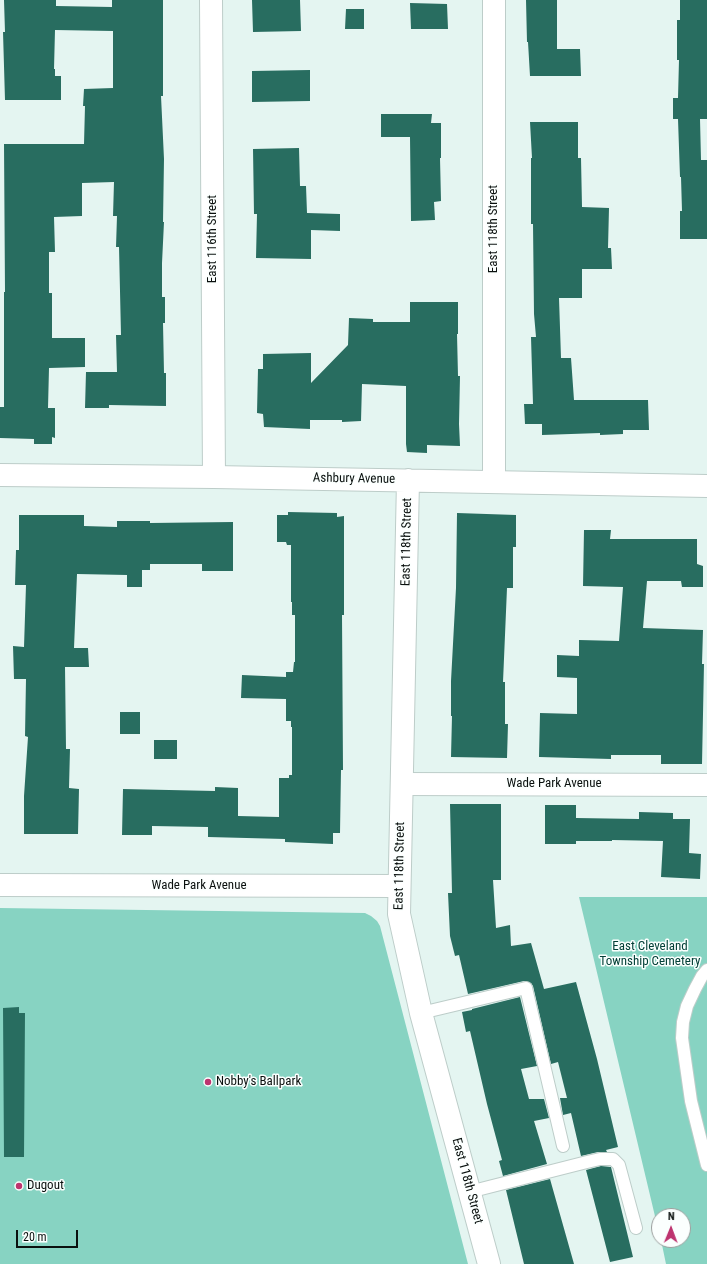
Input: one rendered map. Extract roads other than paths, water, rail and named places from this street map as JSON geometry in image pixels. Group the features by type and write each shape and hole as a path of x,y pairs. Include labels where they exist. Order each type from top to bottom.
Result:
{"street":[{"name":"East 116th Street","path":"211,0 214,477"},
{"name":"East 118th Street","path":"494,0 494,482"},
{"name":"Ashbury Avenue","path":"0,476 214,477 707,486"},
{"name":"East 118th Street","path":"408,480 399,914 421,1013 489,1264"},
{"name":"Wade Park Avenue","path":"402,784 707,785"},
{"name":"Wade Park Avenue","path":"0,885 399,886"}],"lane":[{"path":"707,970 702,976 687,1006 683,1022 682,1038 691,1101 707,1164"},
{"path":"421,1013 526,988 563,1146"},
{"path":"469,1192 600,1159 613,1159 619,1165 636,1228"}],"place":[{"name":"Nobby's Ballpark","path":"208,1082"},
{"name":"Dugout","path":"19,1186"}],"park label":[{"name":"East Cleveland Township Cemetery","path":"650,954"}]}
